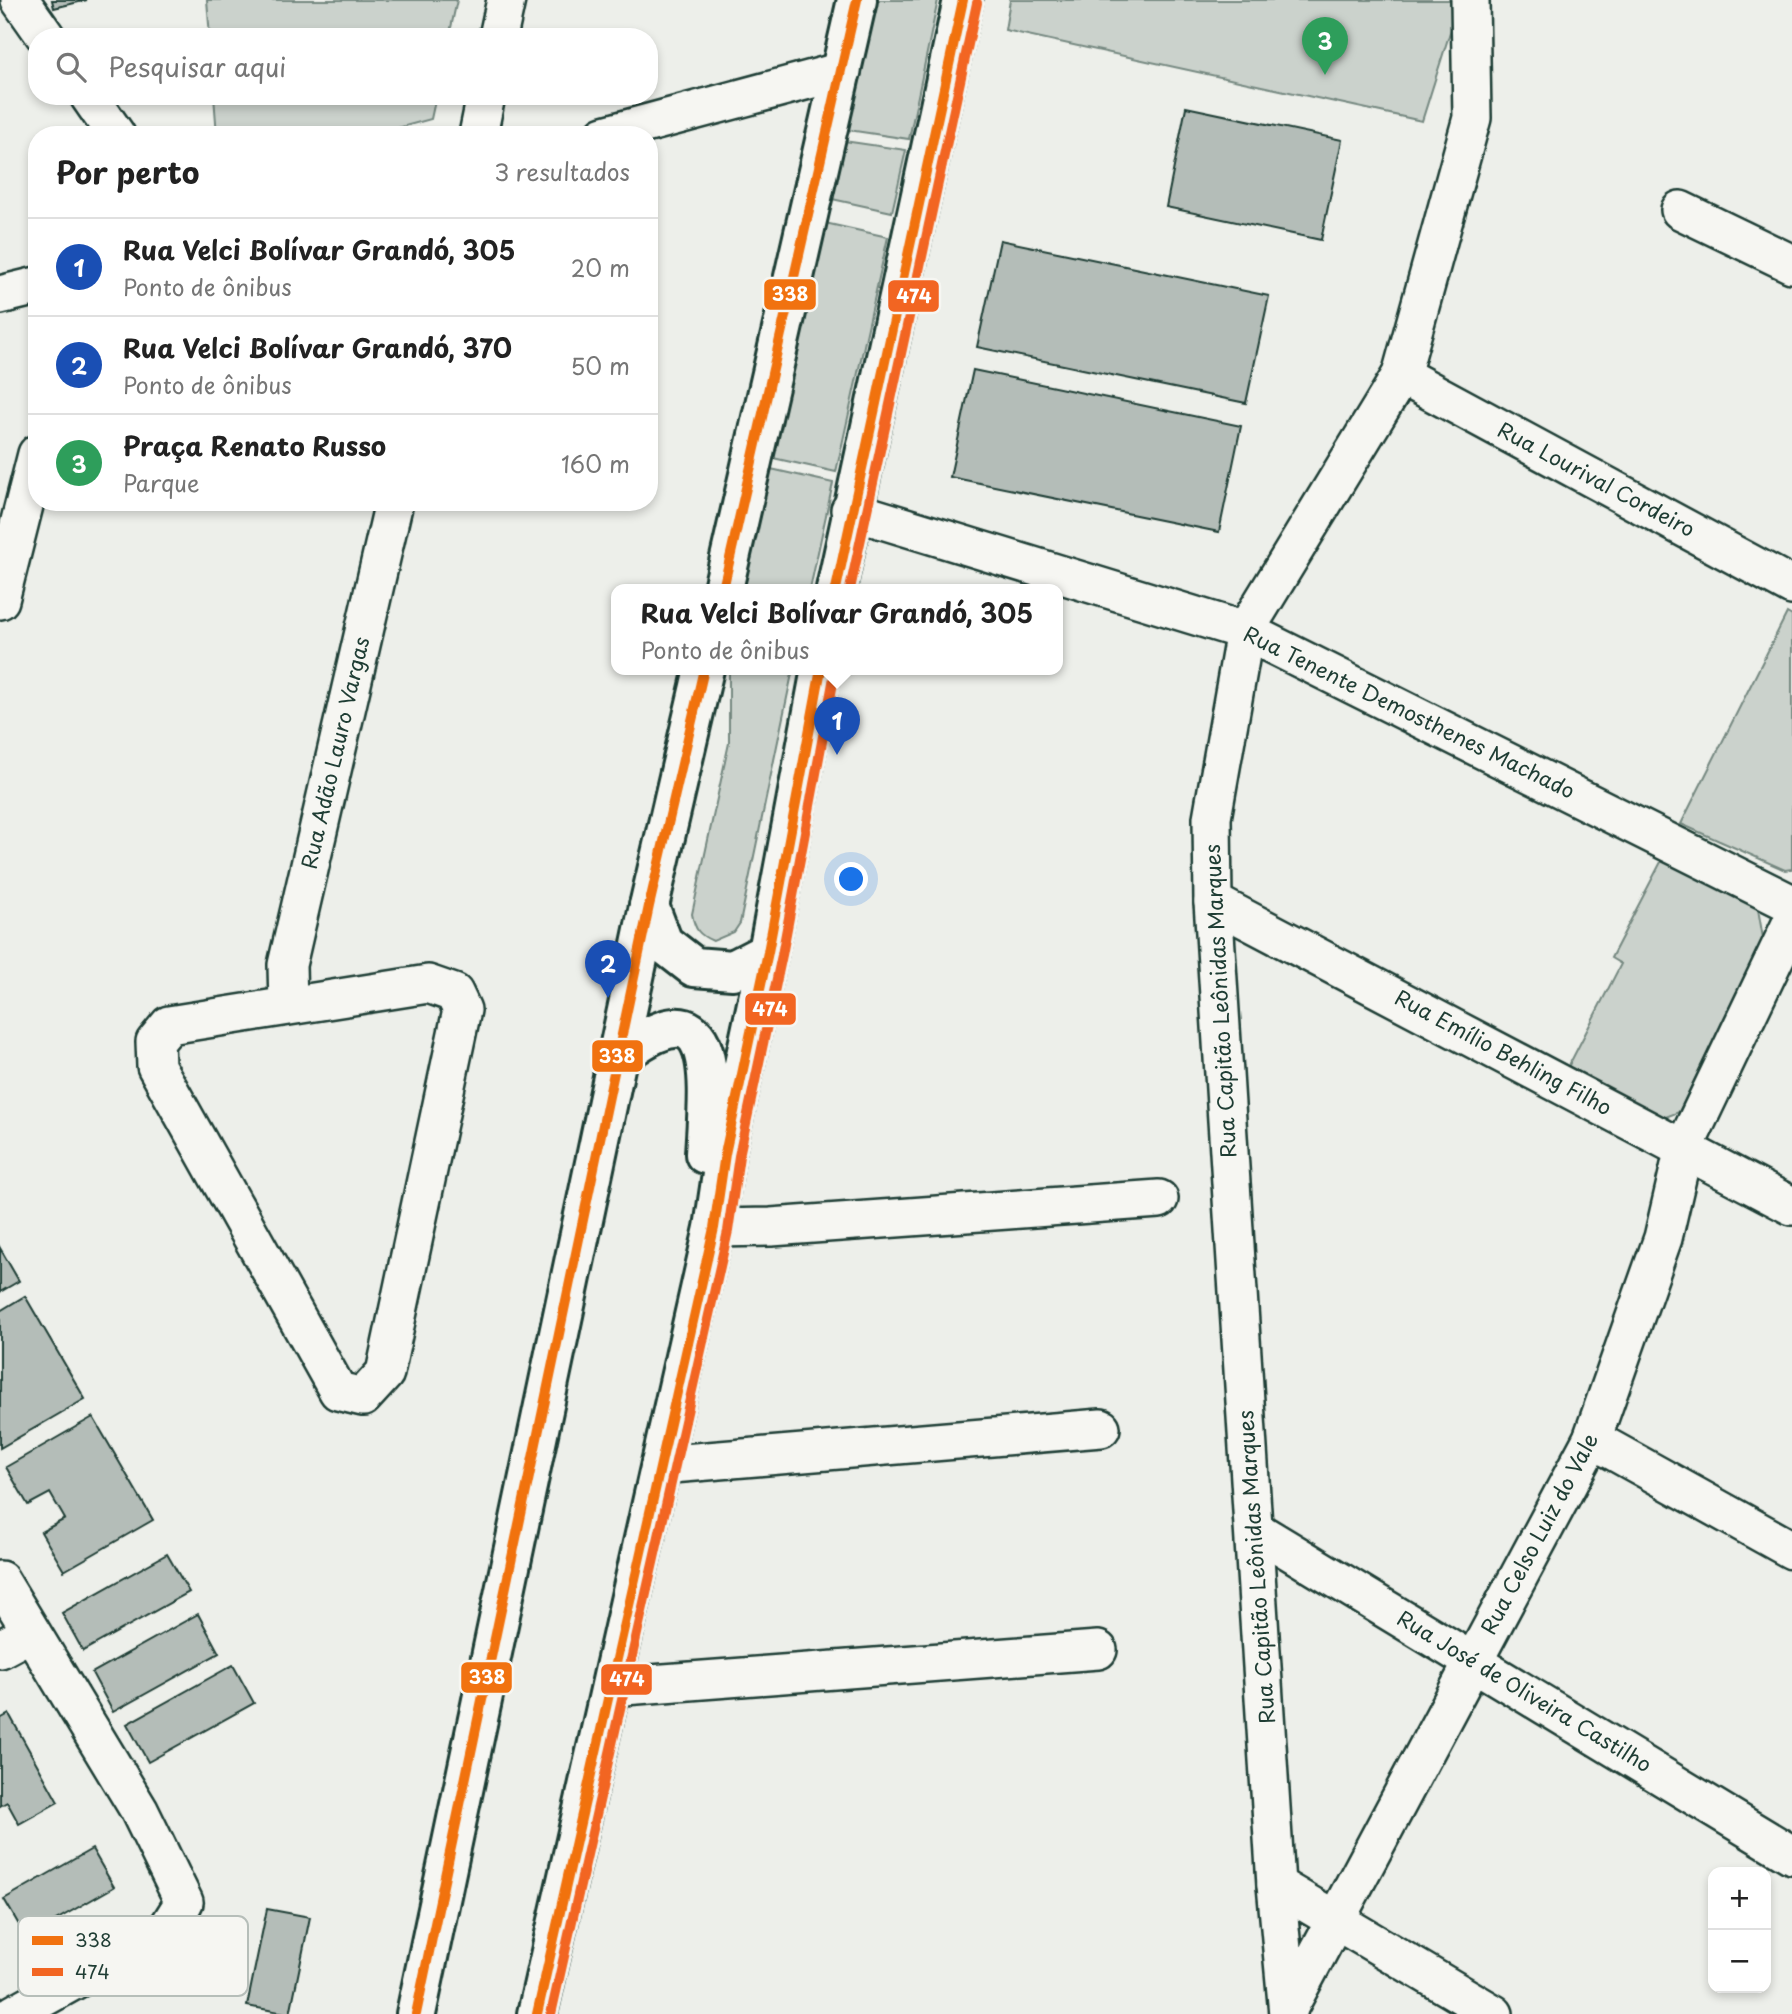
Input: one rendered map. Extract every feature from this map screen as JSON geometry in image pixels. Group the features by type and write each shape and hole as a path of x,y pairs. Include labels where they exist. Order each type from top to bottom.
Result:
{"main road":[{"path":"724,584 857,0"},
{"path":"837,584 850,510 963,0"},
{"path":"416,2014 620,1056 649,906 703,675"},
{"path":"537,2014 714,1228 725,1154 768,952 820,675"},
{"path":"649,906 663,943 694,967 733,970 768,952"},
{"path":"620,1056 648,1034 663,1028 678,1027 691,1032 700,1043 710,1078 704,1178 714,1228"}],"street":[{"path":"20,0 40,28"},
{"path":"500,28 506,0"},
{"name":"Rua Capitão Leônidas Marques","path":"1288,2012 1276,1885 1213,902 1212,818 1245,631 1401,375 1472,118 1470,0"},
{"path":"637,126 842,71"},
{"path":"95,105 110,126"},
{"path":"480,126 484,105"},
{"path":"1680,210 1792,264"},
{"path":"0,295 28,288"},
{"name":"Rua Lourival Cordeiro","path":"1401,375 1792,586"},
{"path":"0,600 28,490"},
{"name":"Rua Tenente Demosthenes Machado","path":"850,510 1245,631 1792,904"},
{"name":"Rua Adão Lauro Vargas","path":"288,1005 287,965 392,511"},
{"name":"Rua Emílio Behling Filho","path":"1213,902 1792,1206"},
{"name":"Rua Celso Luiz do Vale","path":"1288,2012 1334,1920 1592,1439 1663,1238 1684,1148 1792,922"},
{"path":"428,984 454,993 462,1010 385,1373 363,1397 338,1391 156,1066 155,1042 169,1025 288,1005 428,984"},
{"path":"714,1228 785,1226 1159,1199"},
{"path":"660,1465 1101,1428"},
{"path":"1592,1439 1792,1550"},
{"name":"Rua José de Oliveira Castilho","path":"1255,1530 1792,1855"},
{"path":"0,1580 15,1641 139,1810 184,1902 175,1916"},
{"path":"611,1687 1098,1650"},
{"path":"1276,1885 1494,2014"},
{"path":"14,2014 46,1996"}],"shaded area":[{"path":"207,0 457,0 451,28 209,28"},
{"path":"877,0 938,0 909,139 848,130"},
{"path":"1010,0 1454,0 1456,13 1422,121 1005,30"},
{"path":"215,105 434,105 431,119 405,126 216,126"},
{"path":"844,141 906,150 892,212 832,199"},
{"path":"825,223 888,237 836,472 773,458"},
{"path":"771,469 833,483 811,584 745,584"},
{"path":"1787,613 1792,616 1792,869 1785,870 1681,824"},
{"path":"729,675 792,675 740,923 734,932 713,941 698,931 692,914 729,743"},
{"path":"1664,856 1748,899 1758,909 1763,938 1679,1112 1663,1118 1566,1071 1621,964 1611,958"}],"building":[{"path":"52,0 87,0 54,8"},
{"path":"1186,107 1342,140 1321,240 1166,207"},
{"path":"1000,240 1269,296 1246,403 977,347"},
{"path":"973,370 1241,426 1219,532 950,477"},
{"path":"0,1248 19,1281 0,1292"},
{"path":"25,1296 85,1399 0,1448 0,1311"},
{"path":"93,1417 153,1520 64,1571 41,1532 65,1519 50,1493 28,1505 6,1467"},
{"path":"167,1554 189,1592 83,1651 62,1613"},
{"path":"198,1614 219,1653 113,1712 92,1673"},
{"path":"233,1665 254,1703 148,1762 127,1724"},
{"path":"9,1714 58,1802 19,1824 7,1802 0,1806 0,1719"},
{"path":"92,1849 114,1887 63,1916 18,1916 18,1923 4,1899"},
{"path":"267,1909 310,1917 290,2014 247,2006"}],"transit line":[{"name":"338","path":"724,584 857,0"},
{"name":"338","path":"837,584 963,0"},
{"name":"474","path":"851,584 977,3"},
{"name":"338","path":"416,2014 649,906 703,675"},
{"name":"338","path":"537,2014 714,1228 725,1154 768,952 820,675"},
{"name":"474","path":"551,2014 728,1231 739,1156 782,955 834,675"}],"place":[{"name":"Praça Renato Russo","path":"1325,75"},
{"name":"Rua Velci Bolívar Grandó, 305","path":"837,755"},
{"name":"Rua Velci Bolívar Grandó, 370","path":"608,998"}]}
